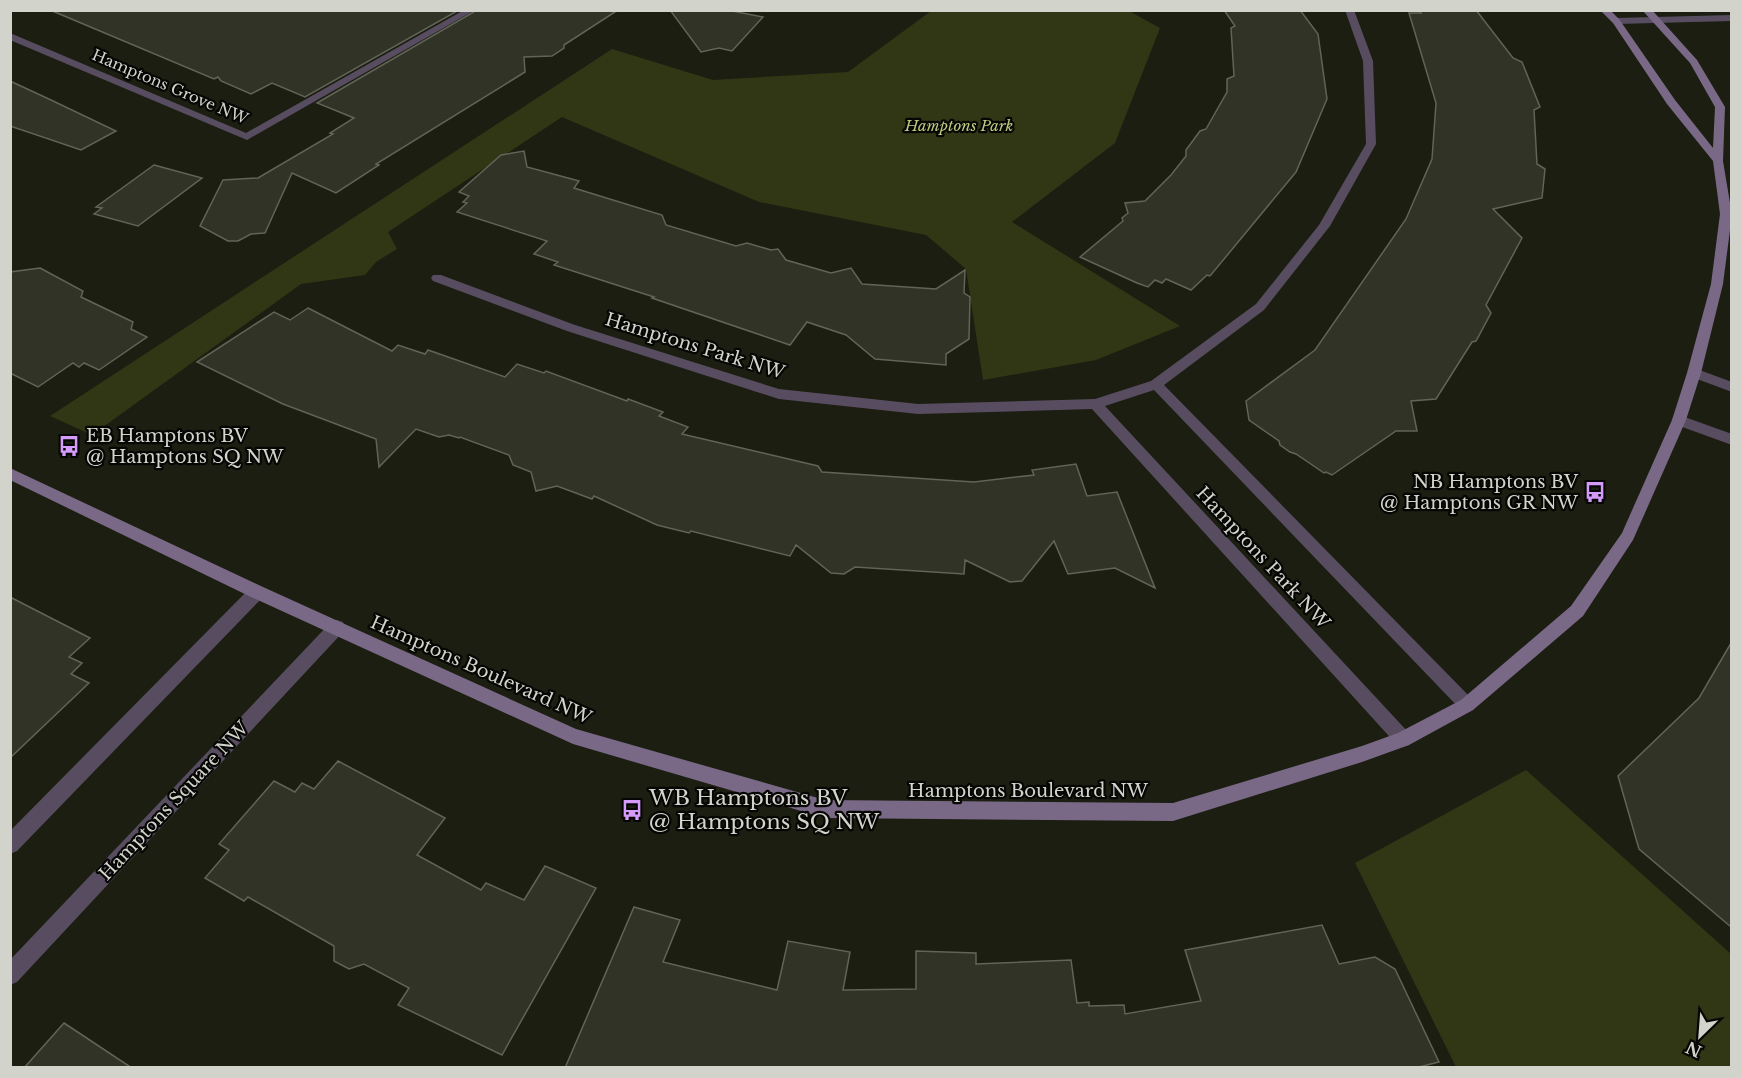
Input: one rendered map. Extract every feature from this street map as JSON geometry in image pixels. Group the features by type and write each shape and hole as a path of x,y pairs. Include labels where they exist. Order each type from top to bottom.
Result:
{"street":[{"name":"Hamptons Grove NW","path":"10,36 247,137 471,10"},
{"name":"Hamptons Park NW","path":"437,278 571,328 779,394 918,409 1095,404 1156,384 1260,307 1324,226 1371,144 1368,61 1349,10"},
{"name":"Hamptons Boulevard NW","path":"1604,10 1616,21 1671,102 1718,161"},
{"name":"Hamptons Boulevard NW","path":"10,473 257,592 573,736 825,809 1173,812 1362,754 1403,739 1467,705 1577,611 1628,536 1679,420 1694,373 1717,284 1726,214 1718,161 1720,107 1694,62 1658,20 1646,10"},
{"path":"1616,21 1731,18"},
{"path":"1694,373 1731,387"},
{"path":"1156,384 1467,705"},
{"name":"Hamptons Park NW","path":"1095,404 1403,739"},
{"path":"1679,420 1731,440"},
{"path":"10,845 257,592"},
{"name":"Hamptons Square NW","path":"10,975 337,627"}],"green space":[{"name":"Hamptons Park","path":"931,11 1129,11 1160,28 1115,143 1012,222 1180,326 1096,360 983,380 966,269 926,235 759,202 562,117 388,232 397,249 376,262 365,275 301,284 92,435 50,416 612,49 713,80 848,72"},
{"path":"1526,770 1731,954 1731,1067 1456,1067 1355,863"}],"building":[{"path":"50,10 459,10 305,97 272,83 251,94 221,81 218,77 214,79"},
{"path":"477,10 618,10 564,45 564,48 552,56 524,57 525,72 376,164 379,165 336,193 292,173 265,233 251,234 238,241 228,241 200,226 223,180 258,178 333,134 330,133 354,118 317,103"},
{"path":"670,10 727,10 763,17 732,51 719,48 701,52"},
{"path":"1224,10 1300,10 1318,34 1327,99 1296,172 1210,276 1207,275 1191,290 1166,279 1162,283 1155,280 1148,287 1080,257 1123,221 1122,218 1128,213 1125,203 1145,201 1171,175 1186,156 1186,150 1200,131 1206,129 1227,92 1227,79 1234,76 1231,28 1235,26"},
{"path":"1420,10 1476,10 1513,58 1522,62 1540,107 1534,110 1537,164 1545,169 1542,198 1493,209 1522,238 1486,305 1491,313 1476,341 1472,342 1436,399 1411,401 1417,431 1396,431 1332,475 1324,473 1290,452 1280,445 1279,441 1249,420 1246,401 1315,350 1406,219 1432,159 1436,103 1409,13 1421,13"},
{"path":"10,81 116,131 81,150 10,126"},
{"path":"524,151 527,167 579,181 574,188 662,215 666,225 736,246 747,243 771,250 778,249 786,260 831,273 851,268 862,284 936,289 965,270 964,293 970,297 969,339 946,354 946,365 875,359 846,335 807,322 790,345 554,265 558,262 534,254 547,241 457,212 467,203 463,202 469,196 459,192 501,155"},
{"path":"154,165 202,178 138,226 94,214 102,208 96,207"},
{"path":"40,268 83,291 81,297 133,322 131,329 147,337 99,370 84,363 79,367 73,363 38,387 10,373 10,272"},
{"path":"308,308 392,351 398,345 425,354 428,350 505,377 517,364 544,373 546,371 663,412 659,416 688,427 682,434 818,466 822,472 974,482 1034,475 1032,470 1076,464 1087,496 1117,492 1155,588 1115,568 1068,574 1054,541 1022,581 1010,582 965,560 964,574 855,567 844,574 831,573 796,545 790,556 691,531 689,533 657,525 594,496 592,499 557,486 536,491 531,472 513,465 509,455 460,437 449,435 439,437 416,429 379,467 376,439 283,404 197,362 274,312 290,320"},
{"path":"10,597 90,638 69,657 82,663 71,674 89,683 10,758"},
{"path":"1731,643 1731,927 1639,849 1618,776 1699,698"},
{"path":"338,761 445,818 417,855 481,890 486,883 524,900 545,866 596,888 502,1055 398,1005 409,988 364,964 349,969 334,961 334,946 248,897 244,901 205,878 229,850 219,844 274,781 295,792 302,783 314,789"},
{"path":"634,907 680,920 663,962 777,990 788,941 850,952 843,990 916,989 916,951 976,953 976,964 1071,960 1077,1003 1089,1002 1089,1006 1124,1005 1125,1014 1201,1001 1185,950 1322,925 1339,964 1375,957 1395,969 1439,1062 1415,1068 565,1068"},
{"path":"64,1023 132,1068 24,1068"}],"place":[{"name":"EB Hamptons BV @ Hamptons SQ NW","path":"69,446"},
{"name":"NB Hamptons BV @ Hamptons GR NW","path":"1595,492"},
{"name":"WB Hamptons BV @ Hamptons SQ NW","path":"632,810"}]}
